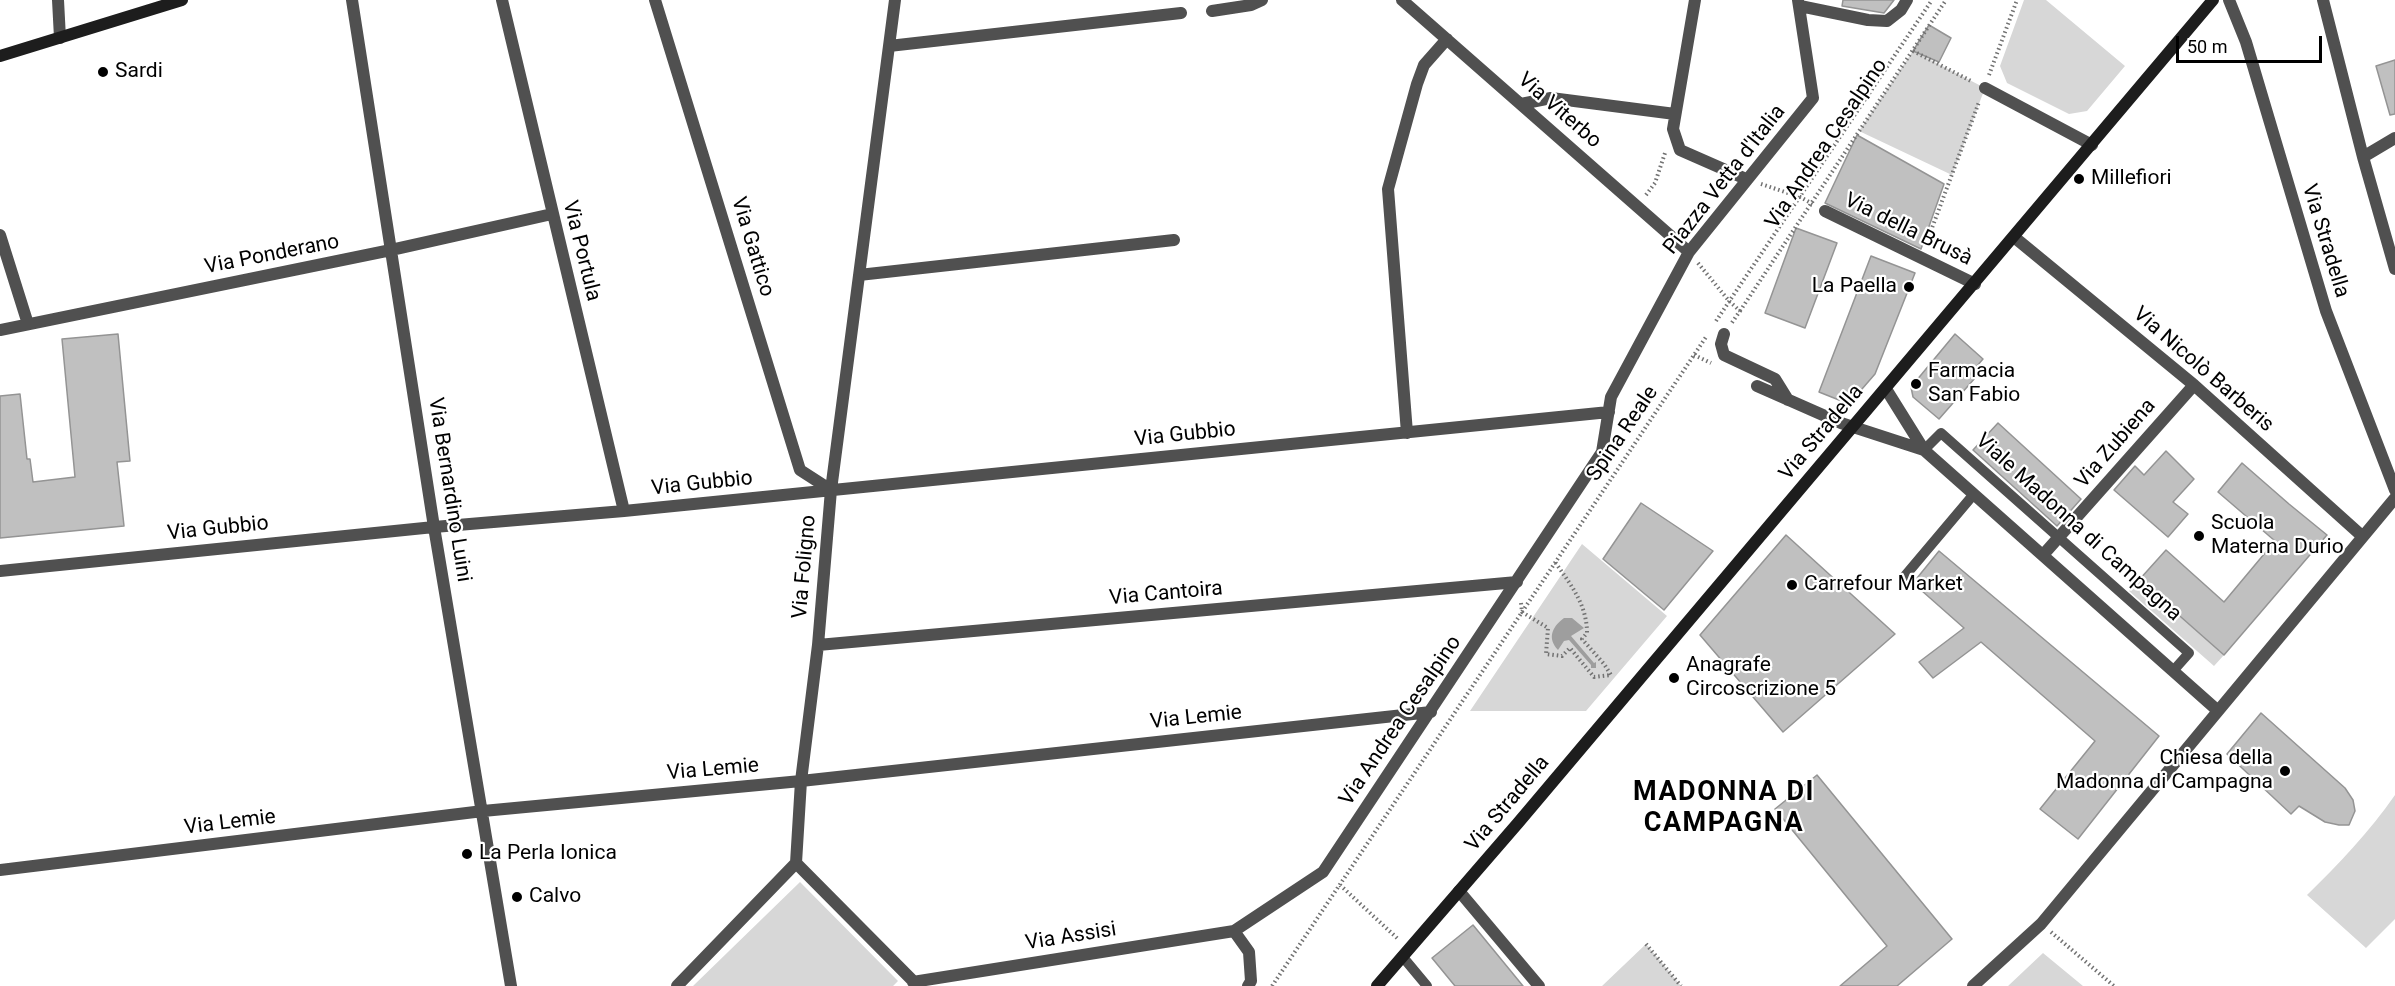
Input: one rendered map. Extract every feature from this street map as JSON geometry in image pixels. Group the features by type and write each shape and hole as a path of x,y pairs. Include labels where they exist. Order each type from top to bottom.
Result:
{"street":[{"path":"58,0 60,38"},
{"path":"0,56 182,0"},
{"name":"Via Bernardino Luini","path":"352,0 434,527 511,986"},
{"name":"Via Portula","path":"502,0 624,512"},
{"name":"Via Gattico","path":"654,0 800,470 831,490"},
{"name":"Via Foligno","path":"796,863 801,781 818,645 831,490 896,0"},
{"path":"1212,11 1251,5 1262,0"},
{"name":"Via Viterbo","path":"1402,0 1689,252"},
{"path":"1695,0 1673,129 1680,150 1746,180"},
{"path":"1799,3 1868,20 1887,21 1901,10 1907,0"},
{"name":"Via Stradella","path":"1377,986 2214,0"},
{"name":"Via Stradella","path":"2229,0 2246,42 2326,311 2395,490"},
{"path":"2323,0 2363,157 2395,269"},
{"name":"Piazza Vetta d'Italia","path":"1602,452 1611,397 1689,252 1813,98 1799,3"},
{"path":"889,46 1181,13"},
{"path":"1407,433 1388,189 1424,65 1447,39"},
{"path":"1985,87 2092,145"},
{"path":"1521,104 1551,98 1675,114"},
{"path":"2363,157 2395,138"},
{"name":"Via della Brusà","path":"1825,211 1974,284"},
{"name":"Via Ponderano","path":"0,330 391,250 552,214"},
{"path":"0,236 28,324"},
{"name":"Via Nicolò Barberis","path":"2014,237 2194,385 2362,536"},
{"path":"859,274 1174,240"},
{"path":"1724,334 1721,344 1724,355 1775,379 1788,400"},
{"name":"Via Zubiena","path":"2043,555 2194,385"},
{"path":"1757,386 1852,427"},
{"name":"Viale Madonna di Campagna","path":"1886,388 1924,450 2217,710"},
{"name":"Via Gubbio","path":"0,571 434,527 624,512 1609,412"},
{"name":"Viale Madonna di Campagna","path":"1852,427 1924,450"},
{"name":"Via Andrea Cesalpino","path":"1234,931 1323,872 1602,452"},
{"path":"1972,986 2041,924 2395,498"},
{"name":"Via Cantoira","path":"818,645 1517,582"},
{"name":"Via Lemie","path":"0,870 483,811 801,781 1431,712"},
{"path":"677,986 796,863 914,985"},
{"path":"1459,891 1539,986"},
{"path":"1234,931 1249,952 1251,981 1248,986"},
{"name":"Via Assisi","path":"914,985 1234,931"}],"lane":[{"name":"Viale Madonna di Campagna","path":"1924,450 1941,433 2189,653 2173,671"},
{"path":"1904,578 1974,494"},
{"path":"1406,952 1427,986"}],"path":[{"name":"Spina Reale","path":"1272,986 1932,0"},
{"name":"Via Andrea Cesalpino","path":"1724,334 1946,0"},
{"path":"1921,257 2017,0"},
{"path":"1913,51 1985,87"},
{"path":"1638,207 1655,183 1673,129"},
{"path":"1746,180 1800,197 1825,211"},
{"path":"1689,252 1740,311"},
{"path":"1517,582 1522,612 1548,628 1546,654 1562,656 1570,648 1594,677 1611,675 1582,639 1587,633 1587,617 1577,593 1555,562"},
{"path":"1323,872 1406,952"},
{"path":"2041,924 2114,986"},
{"path":"1647,944 1680,986"}],"shaded area":[{"path":"2024,0 2046,0 2125,66 2087,111 2069,114 2007,83 2000,66"},
{"path":"1913,51 1985,88 1952,175 1859,131"},
{"path":"1582,544 1667,616 1586,711 1470,711"},
{"path":"2139,580 2224,655 2214,666 2129,591"},
{"path":"1564,618 1572,618 1584,628 1571,636 1594,663 1596,662 1596,668 1591,668 1591,665 1569,640 1564,641 1558,650 1555,646 1552,633 1556,625"},
{"path":"2395,795 2395,919 2366,948 2307,895 2331,872 2375,822"},
{"path":"800,882 898,981 893,986 693,986"},
{"path":"1646,944 1681,986 1602,986"},
{"path":"2043,953 2083,986 2008,986"}],"building":[{"path":"1843,0 1894,0 1884,13 1842,6"},
{"path":"1929,25 1951,38 1939,62 1913,51"},
{"path":"2395,60 2395,114 2390,115 2376,66"},
{"path":"1857,135 1944,184 1921,249 1825,203"},
{"path":"1796,228 1837,243 1805,328 1765,313"},
{"path":"1871,256 1915,273 1875,374 1849,404 1819,392"},
{"path":"118,334 130,461 117,462 124,526 0,538 0,396 20,394 27,459 30,459 33,482 75,477 62,339"},
{"path":"1955,334 1983,359 1970,374 1975,378 1939,419 1913,397 1911,387"},
{"path":"1998,423 2081,499 2057,526 1973,450"},
{"path":"2166,451 2194,479 2173,502 2188,514 2168,537 2114,490 2135,466 2144,475"},
{"path":"2242,463 2327,535 2224,655 2139,580 2166,550 2224,602 2275,541 2218,492"},
{"path":"1641,503 1713,551 1664,610 1603,559"},
{"name":"Carrefour Market","path":"1786,535 1895,634 1783,732 1700,635"},
{"path":"1939,551 2159,736 2078,839 2040,809 2095,741 1981,642 1933,678 1919,662 1964,628 1913,583"},
{"name":"Chiesa della Madonna di Campagna","path":"2261,713 2345,788 2353,800 2355,811 2349,825 2325,822 2299,806 2291,814 2227,754"},
{"path":"1817,775 1952,939 1897,986 1840,986 1887,946 1775,809"},
{"path":"1473,925 1523,986 1455,986 1432,958"}],"place":[{"name":"Sardi","path":"103,72"},
{"name":"Millefiori","path":"2079,179"},
{"name":"La Paella","path":"1909,287"},
{"name":"Farmacia San Fabio","path":"1916,384"},
{"name":"Scuola Materna Durio","path":"2199,536"},
{"name":"Carrefour Market","path":"1792,585"},
{"name":"Anagrafe Circoscrizione 5","path":"1674,678"},
{"name":"Chiesa della Madonna di Campagna","path":"2285,771"},
{"name":"La Perla Ionica","path":"467,854"},
{"name":"Calvo","path":"517,897"}],"district":[{"name":"MADONNA DI CAMPAGNA","path":"1724,808"}]}
